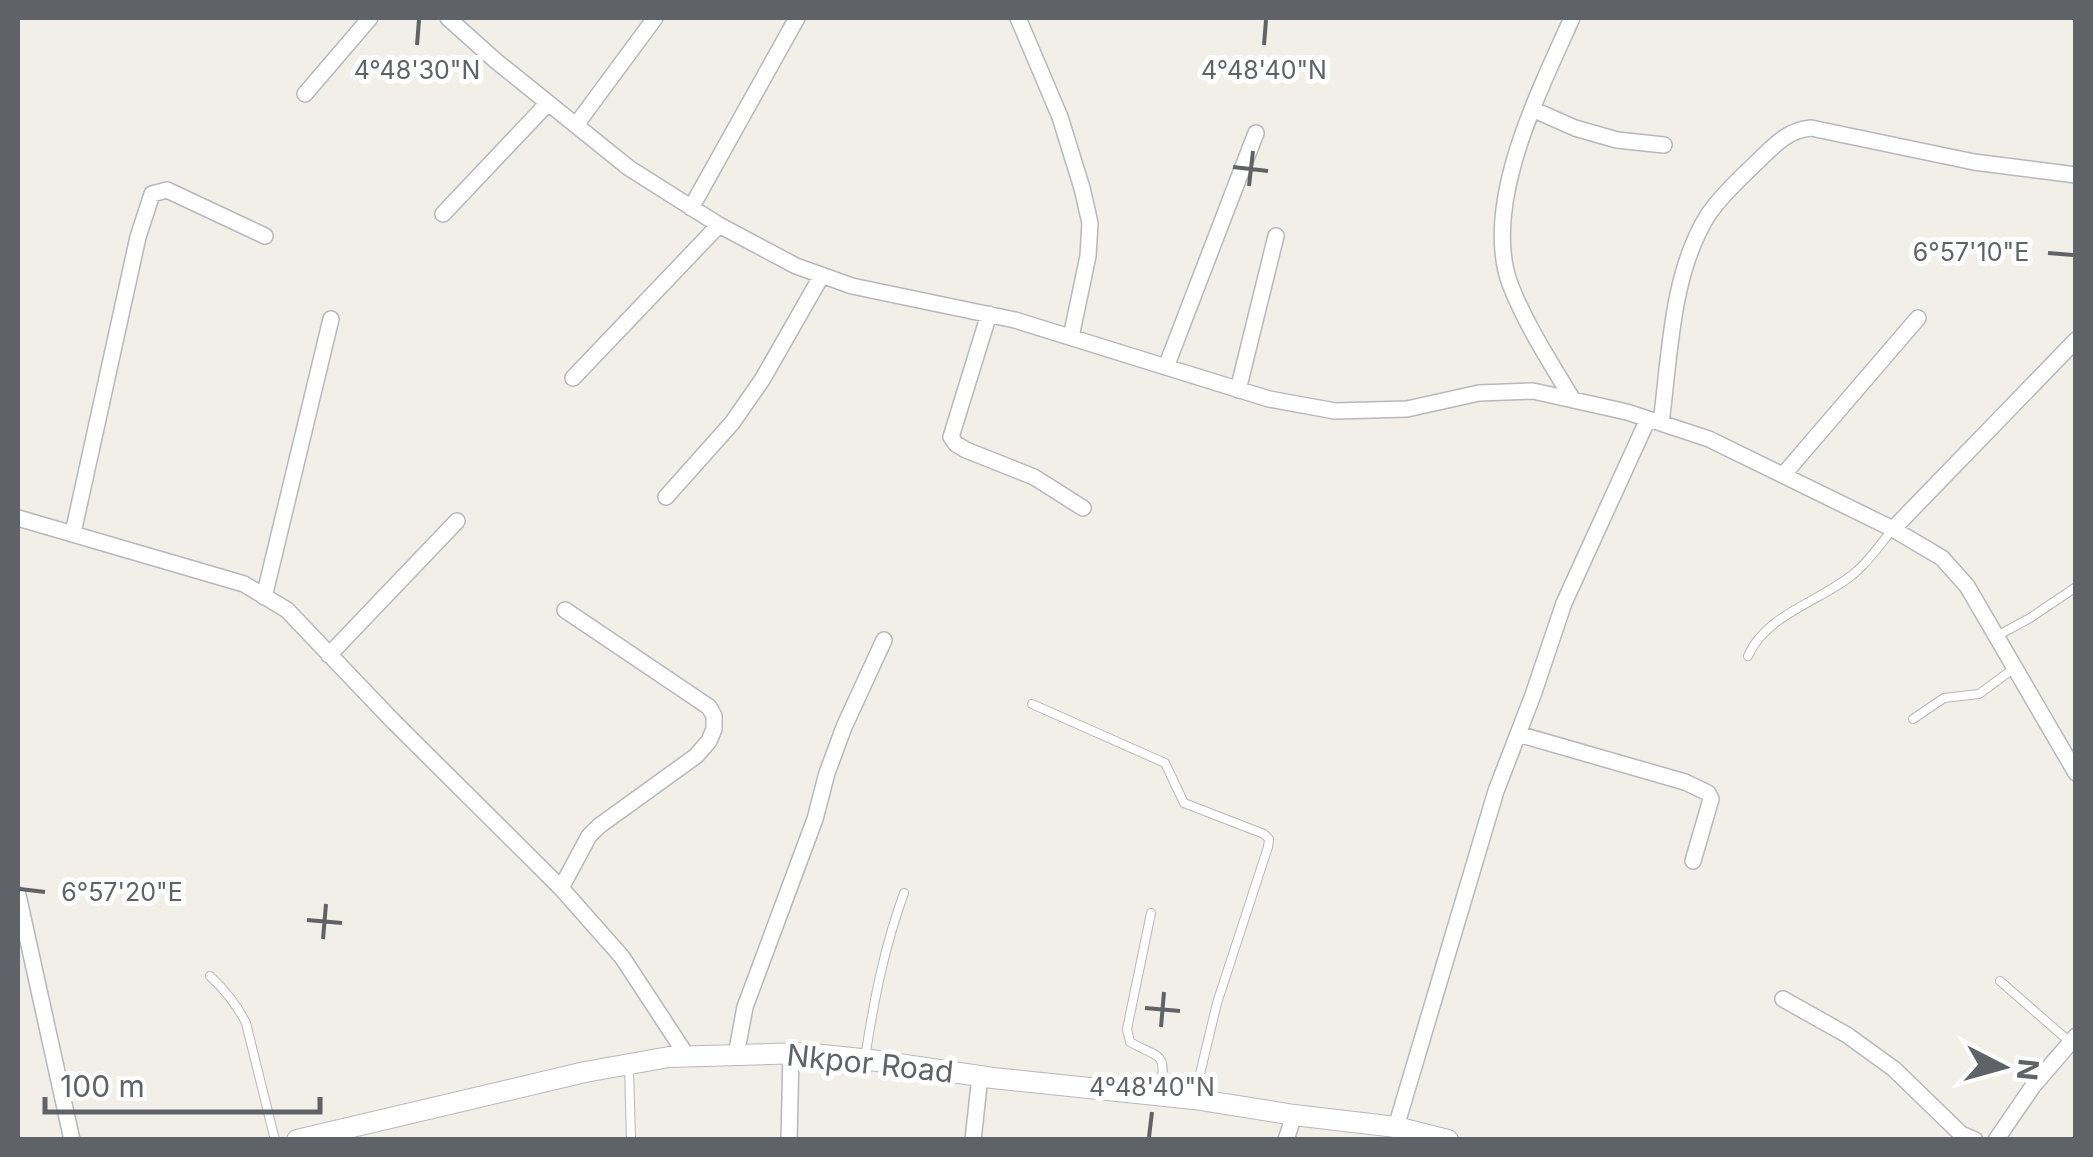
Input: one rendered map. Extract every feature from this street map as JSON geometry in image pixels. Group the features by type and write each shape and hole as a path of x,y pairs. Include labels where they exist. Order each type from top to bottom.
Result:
{"street":[{"path":"305,94 370,18"},
{"path":"448,18 630,168 719,225 796,266 852,286 989,314 1269,399 1335,411 1407,409 1479,393 1533,390 1627,412 1709,439 1894,529 1942,558 1967,586 2076,773"},
{"path":"576,126 656,18"},
{"path":"691,208 797,18"},
{"path":"1018,18 1060,117 1090,223 1088,256 1071,338"},
{"path":"1572,18 1532,109 1508,178 1502,234 1508,280 1530,330 1573,400"},
{"path":"443,214 548,103"},
{"path":"1532,109 1575,128 1617,140 1664,144"},
{"path":"1386,1131 1496,791 1564,602 1654,421 1685,264 1709,214 1744,174 1782,138 1798,129 1811,128 1974,162 2076,174"},
{"path":"1166,367 1256,133"},
{"path":"73,533 138,237 152,194 167,190 265,236"},
{"path":"573,378 719,225"},
{"path":"1238,390 1276,236"},
{"path":"666,497 732,423 762,380 822,275"},
{"path":"989,314 951,436 966,450 1034,477 1083,508"},
{"path":"1784,474 1918,318"},
{"path":"264,596 330,319"},
{"path":"1894,529 2076,340"},
{"path":"18,518 244,584 286,610 560,888 622,957 687,1056"},
{"path":"329,654 457,521"},
{"path":"560,888 590,836 696,756 714,729 709,707 565,610"},
{"path":"736,1055 745,1007 816,820 827,773 884,640"},
{"path":"1518,734 1685,782 1708,793 1711,798 1692,861"},
{"path":"18,895 72,1140"},
{"path":"1784,999 1847,1035 1894,1069 1961,1134 1974,1140"},
{"path":"1996,1140 2073,1040"},
{"path":"789,1140 790,1054"},
{"name":"Nkpor Road","path":"297,1140 356,1132 566,1076 670,1056 790,1054 864,1059 980,1076 1194,1098 1448,1140"},
{"path":"973,1140 980,1076"},
{"path":"1286,1140 1294,1116"}],"lane":[{"path":"1748,656 1768,630 1856,572 1894,529"},
{"path":"1997,636 2076,587"},
{"path":"1914,720 1944,698 1979,694 2016,667"},
{"path":"1032,704 1165,762 1184,803 1260,832 1268,839 1218,1003 1194,1098"},
{"path":"864,1059 886,942 904,893"},
{"path":"1151,913 1127,1030 1130,1042 1162,1059 1160,1095"},
{"path":"210,976 239,1008 246,1024 275,1140"},
{"path":"2000,981 2073,1040"},
{"path":"629,1064 631,1140"}]}
